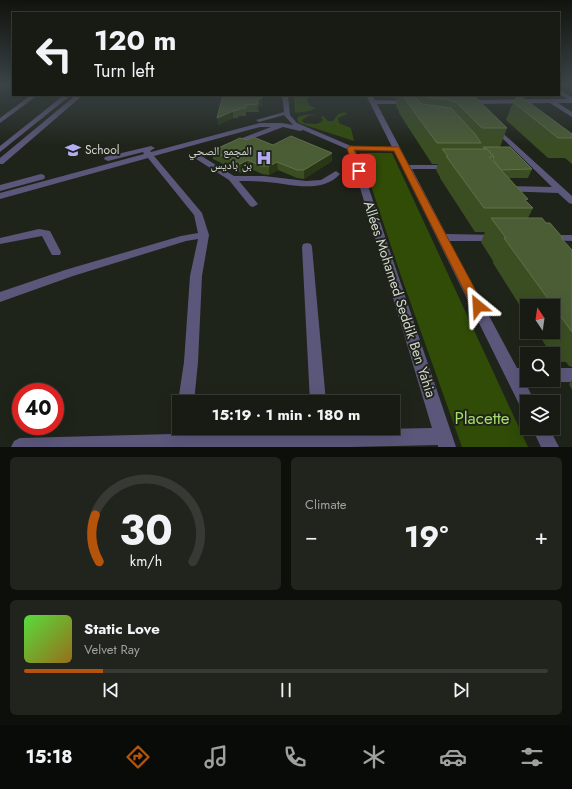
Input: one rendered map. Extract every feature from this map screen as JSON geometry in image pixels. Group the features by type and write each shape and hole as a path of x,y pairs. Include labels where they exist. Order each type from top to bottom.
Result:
{"street":[{"path":"0,121 22,105"},
{"path":"0,150 56,105"},
{"path":"0,162 68,105"},
{"path":"286,105 286,113 295,124 310,132 350,148 397,149"},
{"path":"374,105 442,237 520,375"},
{"path":"412,105 416,113"},
{"path":"469,105 478,112"},
{"path":"557,105 572,115"},
{"path":"147,153 286,113"},
{"path":"488,122 516,152 572,201"},
{"path":"0,188 72,172 260,125 282,125 310,132"},
{"path":"253,204 232,178 197,157 282,125"},
{"name":"Allées Mohamed Seddik Ben Yahia","path":"350,148 359,171 445,441"},
{"path":"147,153 199,215 204,235 196,276 191,362 187,395"},
{"path":"406,167 459,167"},
{"path":"0,196 72,172"},
{"path":"232,178 264,179 306,184 323,182 336,174"},
{"path":"500,189 559,190"},
{"path":"0,241 39,232 46,233 56,252"},
{"path":"0,298 69,273 185,238 204,235"},
{"path":"442,237 507,238"},
{"path":"544,244 539,238 572,238"},
{"path":"307,247 318,395"},
{"path":"560,375 572,375"},
{"path":"20,447 181,435 445,441"},
{"path":"544,435 550,447"}],"green space":[{"path":"295,105 309,105 316,108 309,111 295,113"},
{"path":"345,112 347,114 338,118 339,123 351,128 354,141 299,123 297,120 298,117 303,115 318,115 308,116 302,120 304,123 316,124 323,120 321,117 323,116 328,121 333,121 338,114"},
{"name":"Placette","path":"360,153 392,153 520,430 520,435 522,435 528,447 462,447 401,276"}],"building":[{"path":"220,105 247,105 245,105 246,108 238,109 217,118"},
{"path":"409,105 428,105 451,108 475,134 481,143 437,143"},
{"path":"459,105 483,105 507,128 482,128"},
{"path":"517,105 532,105 572,134 572,138 558,138"},
{"path":"291,136 332,153 304,170 297,170 277,162 269,166 261,166 248,160 240,164 212,151 240,138 247,140 253,137 273,145"},
{"path":"483,147 510,147 532,169 501,170 493,159 494,157 487,149"},
{"path":"442,149 487,149 494,157 489,157 528,199 525,200 533,208 484,208"},
{"path":"491,218 542,218 546,223 550,223 572,250 572,332 560,315 560,299 548,299 504,238 506,238"}],"place":[{"name":"School","path":"73,150"},
{"name":"المجمع الصحي بن باديس","path":"264,158"}],"route":[{"path":"359,171 350,148 397,149 478,306"}]}
